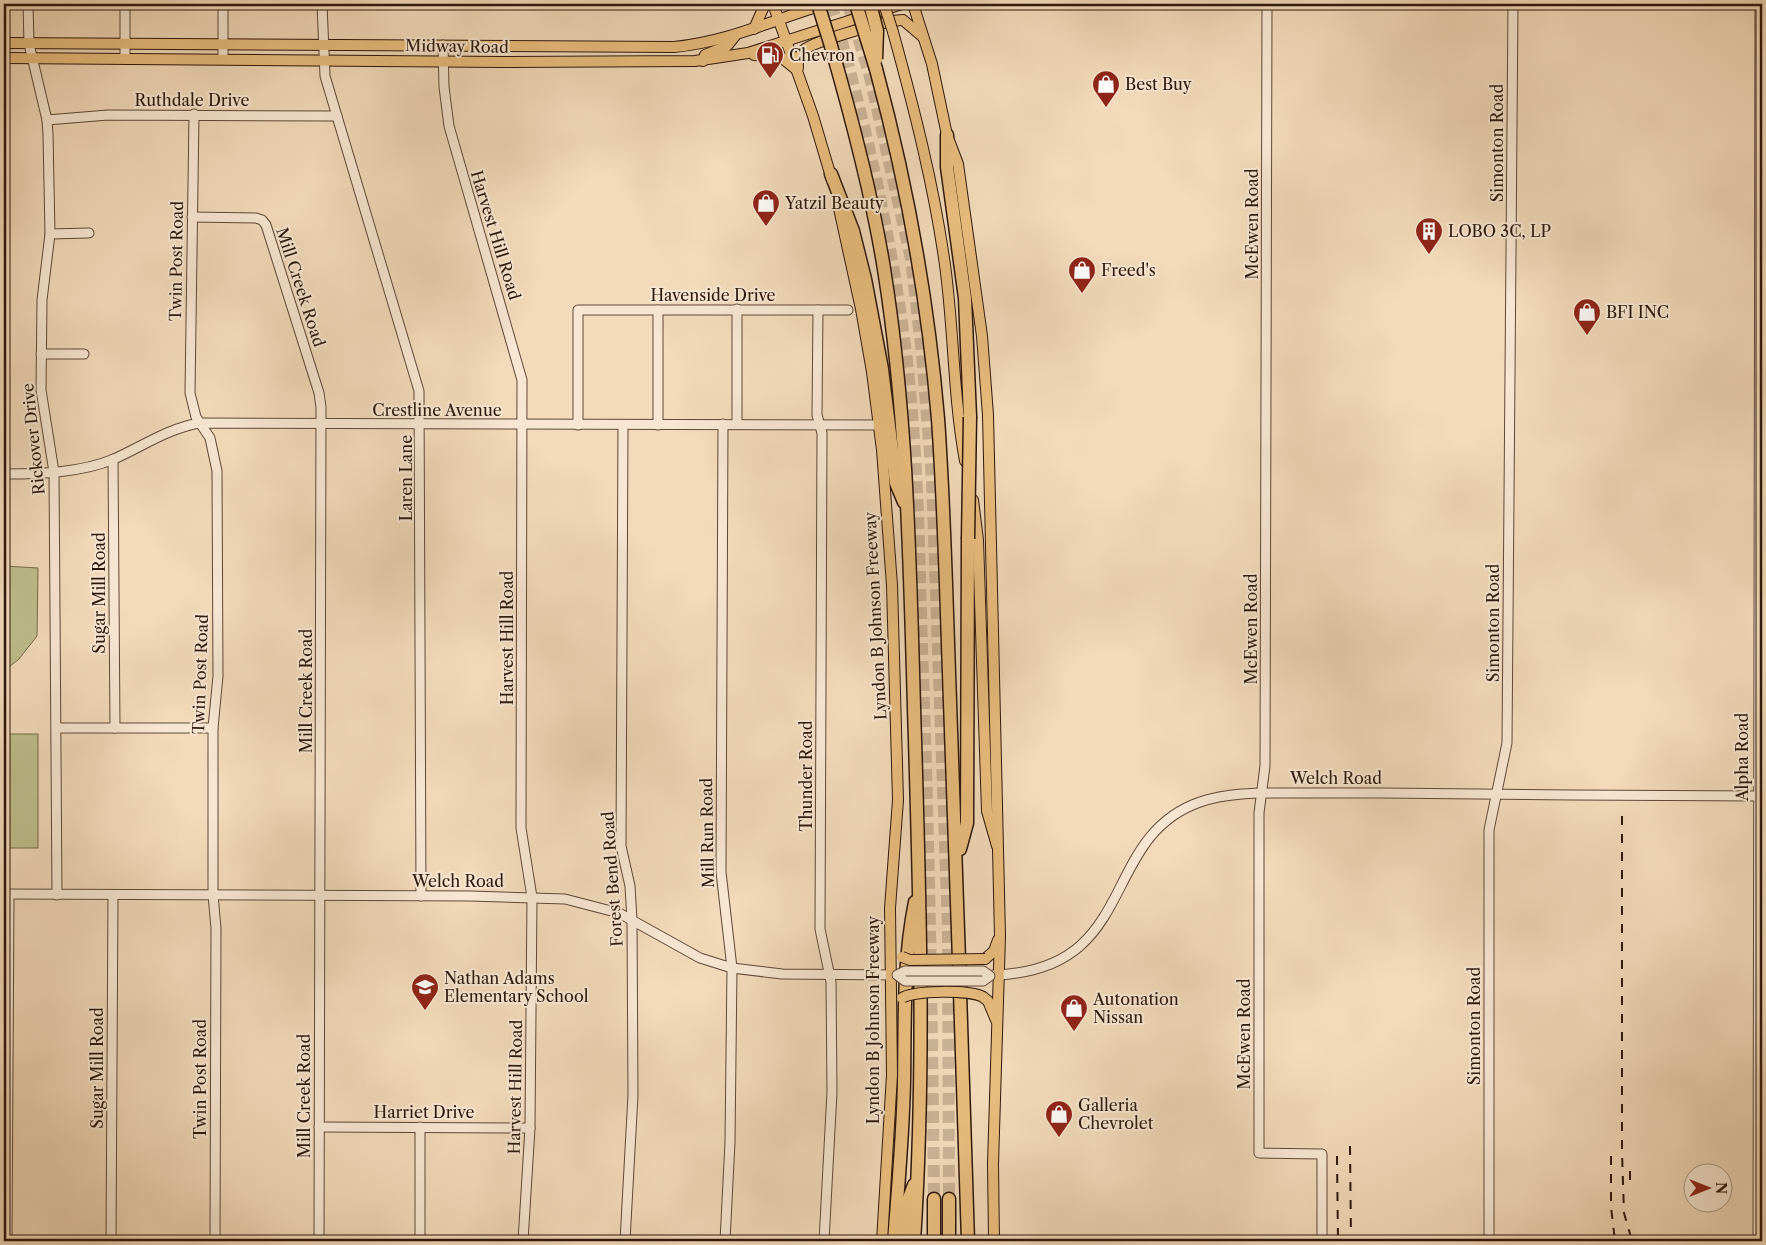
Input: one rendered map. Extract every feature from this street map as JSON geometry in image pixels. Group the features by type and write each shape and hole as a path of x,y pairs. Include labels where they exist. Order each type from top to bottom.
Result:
{"highway":[{"name":"Lyndon B Johnson Freeway","path":"818,4 841,82 873,209 884,269 900,398 907,508 919,880 922,1040 919,1174 914,1241"},
{"path":"856,4 876,69 904,183 918,258 931,354 941,479 957,863 958,961 968,1241"},
{"path":"870,4 877,31 876,69"},
{"path":"948,135 948,167 965,298 970,417 967,823 957,863"},
{"path":"831,174 853,231 865,279 883,377 896,483 907,508"},
{"path":"894,1241 901,1156 904,1008 909,928 919,880"},
{"path":"904,1241 906,1206 919,1174"},
{"path":"934,1199 934,1241"},
{"path":"949,1199 949,1241"}],"main road":[{"path":"754,29 765,4"},
{"name":"Lyndon B Johnson Freeway","path":"773,4 798,71 831,174 861,308 879,425 891,576 898,772 897,842 890,928 894,975 892,1075 882,1241"},
{"name":"Midway Road","path":"4,43 674,47 734,36 778,18 826,4"},
{"path":"884,4 919,130 945,262 961,439 978,540 987,811 999,852"},
{"name":"Midway Road","path":"4,58 540,62 703,61 742,54 902,4"},
{"path":"913,4 924,37 948,135 958,164 982,336 990,464 992,666 999,852 1000,936 995,975 998,1031 993,1164 994,1241"},
{"path":"798,71 797,63 811,46 886,21 903,20 924,37"},
{"path":"703,61 705,55 727,46 734,36"},
{"path":"540,46 540,62"},
{"path":"613,62 615,47"},
{"path":"742,54 781,57 798,71"},
{"path":"890,928 892,943 902,957 910,960 985,959 994,951 1000,936"},
{"path":"892,1008 902,998 914,993 973,993 983,997 992,1008 998,1031"}],"street":[{"name":"Rickover Drive","path":"28,4 31,58 47,120 50,234 42,300 41,390 54,472 57,895"},
{"path":"125,4 125,59"},
{"path":"223,4 223,59"},
{"name":"Laren Lane","path":"322,4 322,60 324,76 419,392 421,896"},
{"name":"McEwen Road","path":"1267,4 1266,766 1259,813 1259,1153 1322,1154 1322,1241"},
{"name":"Simonton Road","path":"1489,1241 1489,849 1491,817 1498,794 1508,743 1513,4"},
{"name":"Alpha Road","path":"1758,1241 1760,4"},
{"name":"Harvest Hill Road","path":"443,46 446,107 453,145 520,367 523,424 521,828 532,897 530,1128 523,1241"},
{"name":"Twin Post Road","path":"194,114 189,385 191,403 199,424 210,438 218,471 218,676 212,728 212,895 216,928 214,1241"},
{"name":"Ruthdale Drive","path":"47,120 108,115 337,116"},
{"name":"Mill Creek Road","path":"192,218 256,218 262,220 266,225 319,392 322,425 319,1241"},
{"path":"50,234 89,233"},
{"path":"737,309 737,424"},
{"name":"Havenside Drive","path":"578,425 578,310 848,310"},
{"path":"658,310 658,425"},
{"name":"Thunder Road","path":"818,310 817,415 822,433 820,929 829,974 832,1092 824,1241"},
{"path":"41,354 84,354"},
{"name":"Crestline Avenue","path":"4,474 54,472 86,467 113,459 160,435 182,427 199,424 879,425"},
{"name":"Mill Run Road","path":"723,424 721,872 732,968 731,1123 725,1241"},
{"name":"Forest Bend Road","path":"623,425 622,846 630,886 632,920 632,1103 625,1241"},
{"name":"Sugar Mill Road","path":"113,459 115,728"},
{"path":"57,728 212,728"},
{"name":"Welch Road","path":"7,894 532,897 582,902 619,913 700,958 732,968 767,973 894,975 905,971 983,971 995,975 1039,970 1058,962 1086,942 1102,921 1143,847 1171,818 1196,803 1214,797 1261,793 1760,796"},
{"path":"7,894 7,1241"},
{"name":"Sugar Mill Road","path":"110,1241 112,896"},
{"name":"Harriet Drive","path":"319,1126 530,1128"},
{"path":"420,1127 420,1241"}],"green space":[{"path":"4,566 38,568 37,636 19,659 4,671"},
{"path":"4,734 38,734 38,848 4,848"}],"tunnel":[{"path":"831,4 855,90 876,177 893,264 910,390 917,500 927,786 934,1199"},
{"path":"848,4 869,73 911,259 922,354 932,480 948,928 949,1199"}],"railway":[{"path":"1622,816 1622,1152 1624,1213 1632,1241"},
{"path":"1350,1146 1351,1241"},
{"path":"1337,1156 1338,1241"},
{"path":"1611,1156 1611,1207 1615,1241"},
{"path":"1630,1162 1630,1180"}],"place":[{"name":"Chevron","path":"770,79"},
{"name":"Best Buy","path":"1106,108"},
{"name":"Yatzil Beauty","path":"766,227"},
{"name":"LOBO 3C, LP","path":"1429,255"},
{"name":"Freed's","path":"1082,294"},
{"name":"BFI INC","path":"1587,336"},
{"name":"Nathan Adams Elementary School","path":"425,1011"},
{"name":"Autonation Nissan","path":"1074,1032"},
{"name":"Galleria Chevrolet","path":"1059,1138"}]}
